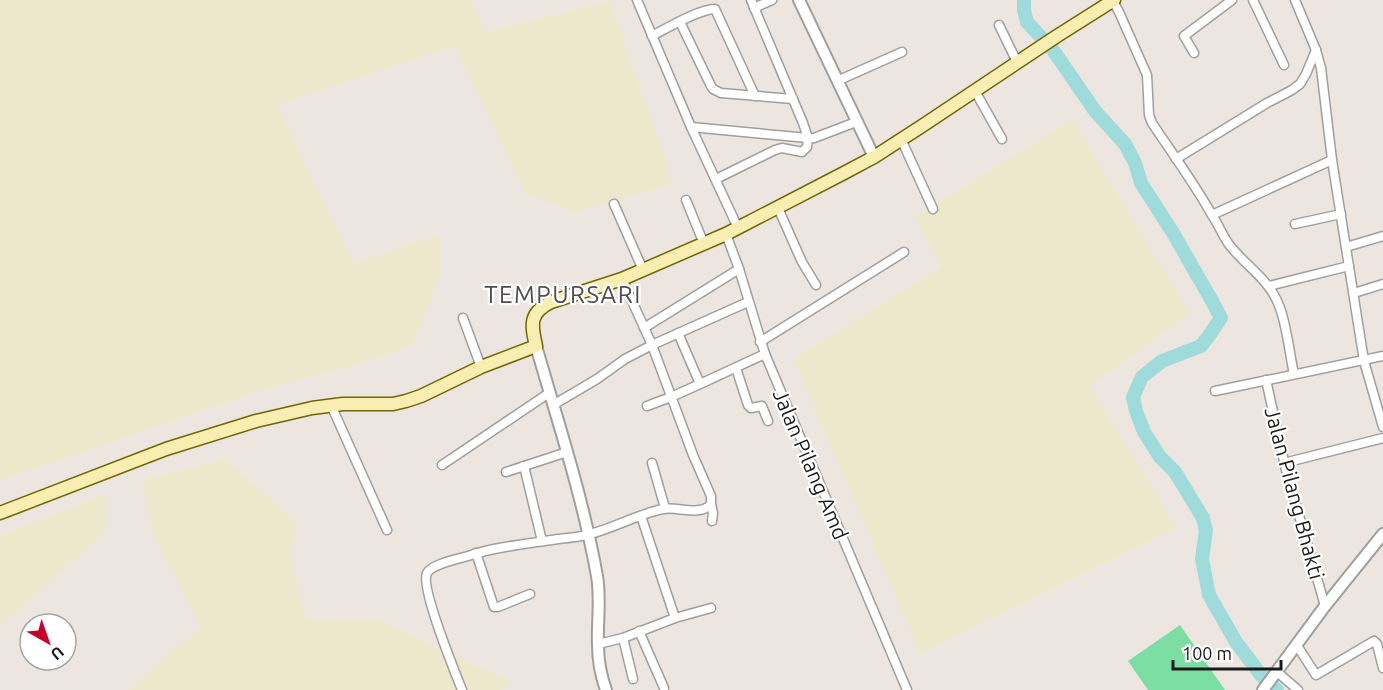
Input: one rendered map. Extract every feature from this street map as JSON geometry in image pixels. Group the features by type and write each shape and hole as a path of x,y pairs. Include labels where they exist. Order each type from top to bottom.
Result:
{"main road":[{"path":"0,513 185,443 272,417 331,405 406,401 481,367 536,346 532,323 540,308 622,279 704,244 874,157 1113,0"}],"street":[{"path":"716,178 775,150 782,148 802,152 807,147 808,138 793,99 752,4 772,0"},
{"path":"799,0 874,157"},
{"path":"1113,0 1147,75 1151,121 1231,246 1269,286 1279,304 1294,374"},
{"path":"1194,53 1184,36 1219,4 1232,0"},
{"path":"1252,0 1284,65"},
{"path":"1295,0 1321,68 1332,160 1364,361 1383,427"},
{"path":"639,1 691,127 738,228"},
{"path":"652,36 709,9 716,10 755,96"},
{"path":"680,22 713,89 721,93 793,99"},
{"path":"999,25 1017,63"},
{"path":"1176,159 1300,84 1316,50"},
{"path":"837,81 902,52"},
{"path":"975,91 1002,139"},
{"path":"691,127 813,138 856,122"},
{"path":"901,140 933,209"},
{"path":"1212,215 1332,160"},
{"path":"686,200 704,244"},
{"path":"614,204 643,270"},
{"path":"778,208 802,262 816,285"},
{"path":"1295,225 1341,214"},
{"name":"Jalan Pilang Amd","path":"726,234 739,269 760,342 907,690"},
{"path":"1346,247 1383,236"},
{"path":"760,342 904,252"},
{"path":"1269,286 1349,266"},
{"path":"644,328 739,269"},
{"path":"622,279 652,345 711,496 712,521"},
{"path":"1354,293 1383,284"},
{"path":"553,405 625,359 748,302"},
{"path":"463,318 481,367"},
{"path":"678,333 700,384"},
{"path":"536,346 589,535 599,591 598,644 606,690"},
{"path":"647,406 765,354"},
{"path":"1215,391 1383,356"},
{"path":"735,368 749,407 763,406 768,421"},
{"name":"Jalan Pilang Bhakti","path":"1266,380 1284,464 1325,606"},
{"path":"442,465 549,393"},
{"path":"331,405 387,530"},
{"path":"1284,464 1383,438"},
{"path":"506,472 567,452"},
{"path":"652,462 665,508"},
{"path":"524,466 542,541"},
{"path":"462,690 436,619 425,578 428,571 476,553 505,546 589,535 665,508 705,510 711,504"},
{"path":"641,516 675,618"},
{"path":"1263,690 1325,606 1383,534"},
{"path":"476,553 494,607 498,608 530,594"},
{"path":"598,644 623,638 675,618 711,608"},
{"path":"639,632 664,688"},
{"path":"623,638 633,680"},
{"path":"1296,644 1316,675 1374,641 1377,644 1383,668"},
{"path":"1275,674 1298,690"}],"shaded area":[{"path":"0,0 471,0 486,32 610,1 673,184 577,212 526,195 455,46 277,105 353,263 439,235 440,273 412,346 348,367 262,390 0,481"},
{"path":"1072,119 1190,314 1090,386 1176,528 920,654 793,359 942,266 915,217"},
{"path":"226,459 297,523 290,559 306,618 382,621 510,682 502,690 129,690 200,627 154,536 142,480"},
{"path":"106,494 106,531 0,626 0,536"}],"green space":[{"path":"1180,625 1225,690 1148,690 1128,661"}],"waterway":[{"path":"1024,0 1027,22 1053,50 1095,111 1125,144 1135,163 1141,183 1173,233 1221,318 1201,346 1162,361 1142,377 1133,397 1144,432 1160,457 1175,472 1203,518 1206,530 1202,559 1209,595 1236,642 1261,675 1277,690"}],"district":[{"name":"TEMPURSARI","path":"563,294"}]}
